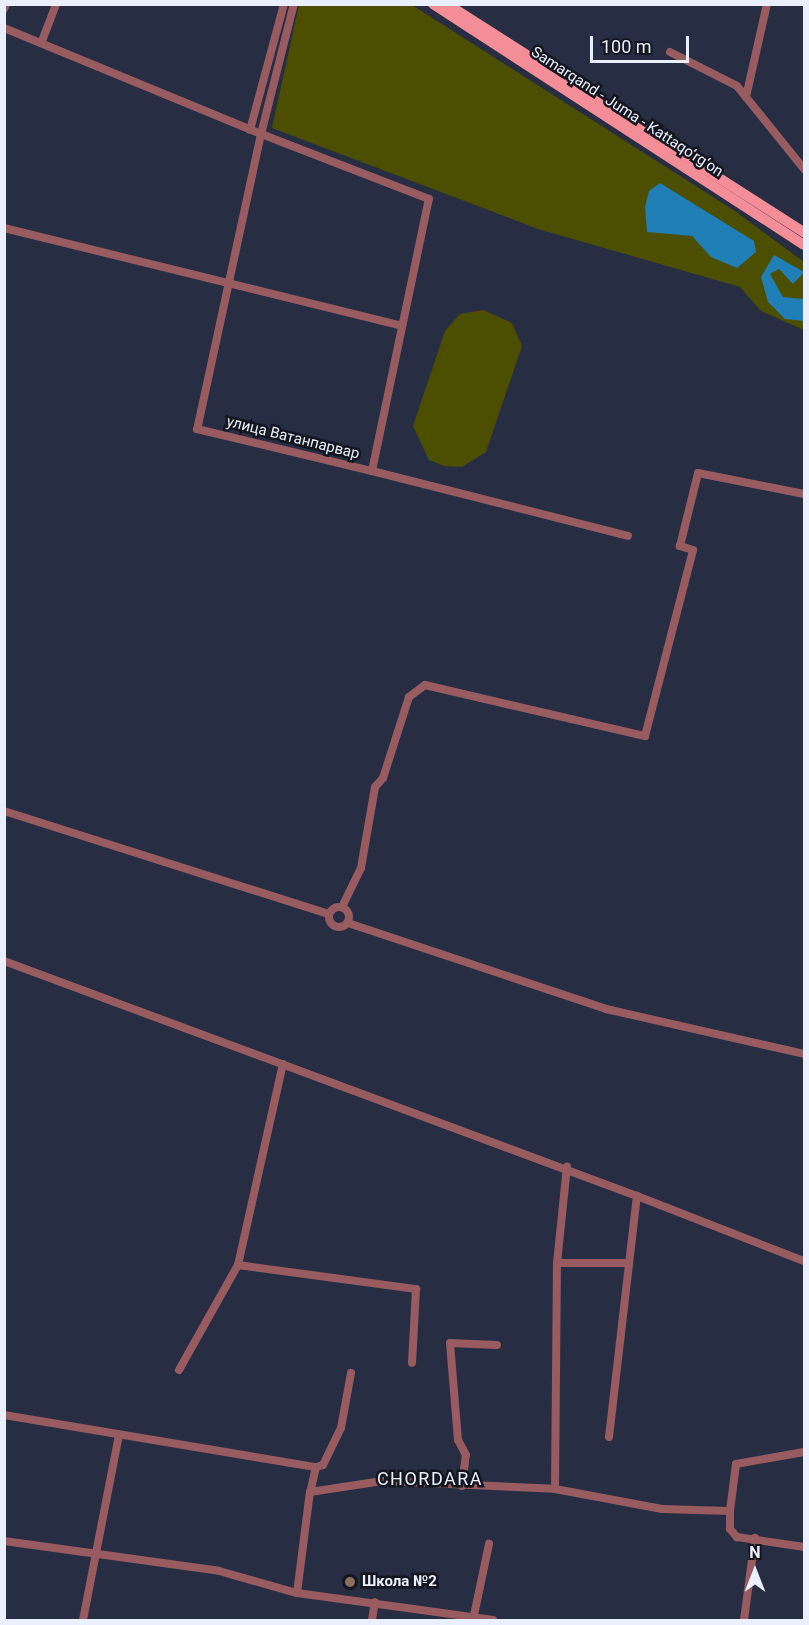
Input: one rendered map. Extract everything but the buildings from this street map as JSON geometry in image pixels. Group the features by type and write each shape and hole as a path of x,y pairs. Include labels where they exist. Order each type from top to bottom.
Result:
{"main road":[{"name":"Samarqand - Juma - Kattaqo‘rg‘on","path":"433,4 804,245"},
{"name":"Samarqand - Juma - Kattaqo‘rg‘on","path":"447,4 804,232"}],"street":[{"path":"4,9 6,4"},
{"path":"42,41 56,4"},
{"path":"250,129 284,4"},
{"path":"261,134 294,4"},
{"path":"746,97 767,4"},
{"name":"улица Ватанпарвар","path":"4,28 42,41 261,134 429,199 372,471 197,429 226,282 261,134"},
{"path":"670,52 737,86 804,169"},
{"path":"4,228 402,326"},
{"path":"372,471 628,536"},
{"path":"329,914 342,907 361,868 375,787 383,778 409,698 425,685 645,736 693,550 680,546 698,472 804,494"},
{"path":"4,811 329,914 337,927 348,923 606,1009 804,1054"},
{"path":"342,907 349,913 348,923"},
{"path":"4,961 567,1167 804,1261"},
{"path":"179,1370 238,1265 283,1064"},
{"path":"555,1489 557,1263 567,1167"},
{"path":"609,1437 627,1263 637,1196"},
{"path":"557,1263 627,1263"},
{"path":"238,1265 416,1289 412,1363"},
{"path":"462,1486 466,1455 458,1440 450,1343 496,1345"},
{"path":"5,1412 119,1435 316,1467 323,1465 341,1428 351,1373"},
{"path":"83,1620 93,1557 119,1435"},
{"path":"804,1452 736,1464 730,1511 730,1529 737,1537 804,1547"},
{"path":"297,1593 310,1492 316,1467"},
{"path":"310,1492 382,1481 555,1489 662,1509 730,1511"},
{"path":"744,1620 755,1538"},
{"path":"4,1541 93,1557 219,1571 297,1593 493,1620"},
{"path":"474,1619 489,1544"},
{"path":"372,1620 375,1602"}],"shaded area":[{"path":"299,5 412,5 735,211 804,262 804,330 761,311 740,287 538,229 272,128"},
{"path":"483,310 512,323 522,346 486,452 462,467 444,466 429,460 413,426 445,331 460,314"}],"water":[{"path":"660,183 754,241 756,252 737,268 711,257 692,236 647,232 645,207 649,191"},
{"path":"774,255 804,272 793,284 779,269 770,274 783,297 803,299 804,321 785,319 768,302 761,277"}],"place":[{"name":"Школа №2","path":"350,1582"}],"district":[{"name":"CHORDARA","path":"430,1479"}]}
